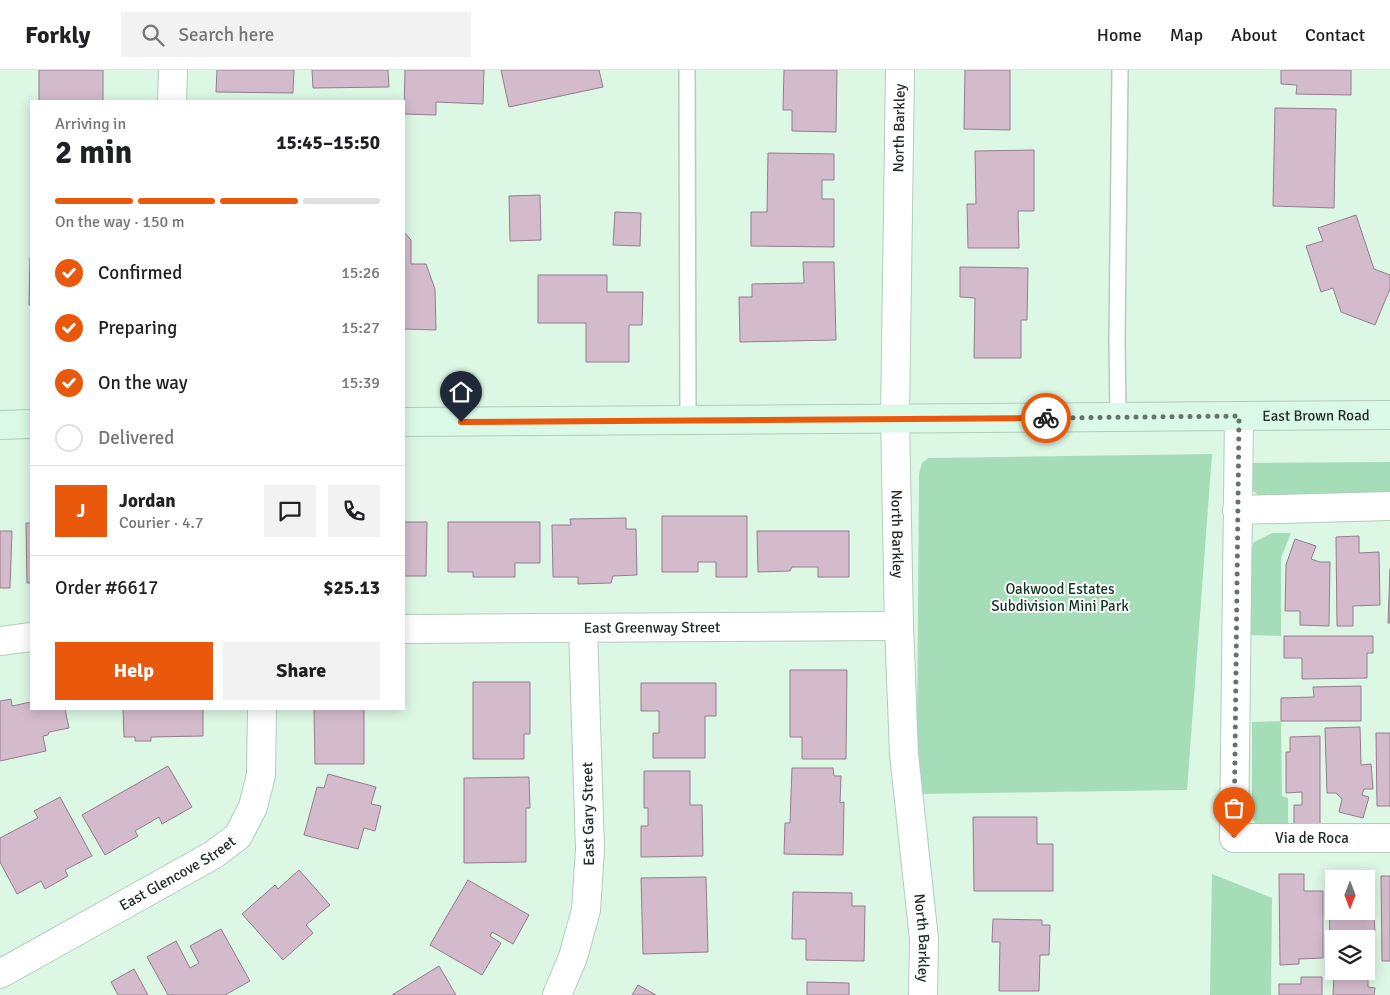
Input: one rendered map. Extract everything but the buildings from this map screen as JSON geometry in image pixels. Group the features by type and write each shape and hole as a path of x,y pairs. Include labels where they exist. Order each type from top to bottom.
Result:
{"main road":[{"name":"East Brown Road","path":"405,422 1390,415"},
{"path":"0,424 30,424"}],"street":[{"path":"172,100 173,70"},
{"name":"North Barkley","path":"900,70 895,418 899,626 904,754 924,938 923,995"},
{"path":"1239,416 1237,510 1390,506"},
{"name":"Via de Roca","path":"1237,510 1234,838 1390,838"},
{"name":"East Greenway Street","path":"405,629 899,626"},
{"name":"East Gary Street","path":"557,995 573,957 587,901 590,849 583,628"},
{"path":"0,641 30,638"},
{"name":"East Glencove Street","path":"0,974 213,855 238,836 253,807 261,775 262,710"}],"lane":[{"path":"687,70 688,421"},
{"path":"1118,417 1120,70"}],"green space":[{"name":"Oakwood Estates Subdivision Mini Park","path":"1212,454 1187,790 921,794 917,730 919,474 922,463 928,458"},
{"path":"1390,462 1390,501 1270,502 1257,494 1250,483 1252,463"},
{"path":"1272,533 1291,533 1281,558 1281,636 1251,635 1250,552 1254,542"},
{"path":"1281,721 1282,796 1288,798 1288,833 1256,825 1252,817 1252,722"},
{"path":"1212,874 1272,898 1271,995 1210,995"}],"way so far":[{"path":"1046,418 1239,416 1234,838"}],"route":[{"path":"461,422 1046,418"}]}
